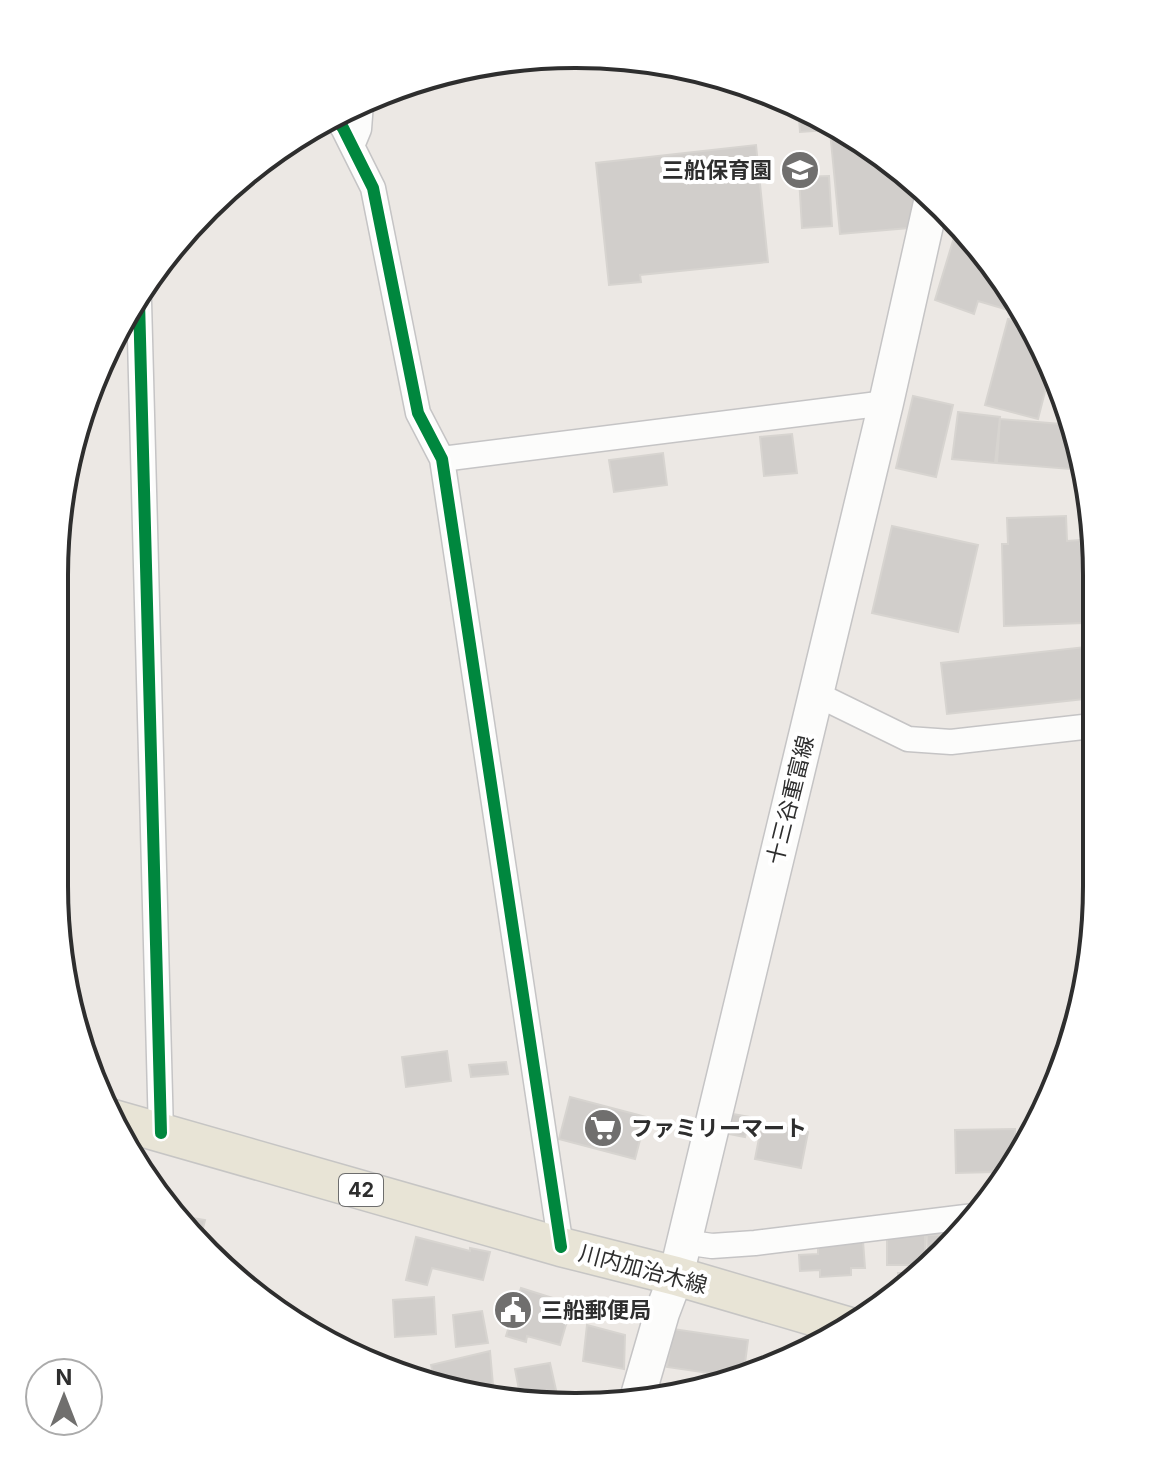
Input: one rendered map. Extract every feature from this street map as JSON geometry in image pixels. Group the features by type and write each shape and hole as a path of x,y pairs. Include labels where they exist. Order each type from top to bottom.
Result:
{"main road":[{"name":"十三谷重富線","path":"640,1389 680,1259 886,403 929,212"},
{"name":"川内加治木線","path":"127,1123 561,1247 680,1259 835,1321"}],"street":[{"path":"352,146 360,116"},
{"path":"341,125 373,188 418,413 442,459 561,1247"},
{"path":"139,317 161,1133"},
{"path":"442,459 886,403"},
{"path":"816,694 908,739 951,742 1083,727"},
{"path":"680,1259 712,1246 959,1218"}],"building":[{"path":"799,120 819,131 800,132"},
{"path":"831,137 884,173 914,198 909,228 840,234"},
{"path":"756,145 768,262 640,275 641,282 609,285 596,163"},
{"path":"829,176 832,226 802,228 799,177"},
{"path":"954,238 1007,310 978,301 974,314 935,300"},
{"path":"1008,319 1015,322 1046,387 1038,419 985,405"},
{"path":"913,396 953,405 936,477 896,468"},
{"path":"958,412 1000,417 995,463 952,459"},
{"path":"1000,419 1060,424 1071,469 997,463"},
{"path":"792,434 797,473 764,476 760,437"},
{"path":"663,453 667,485 614,492 609,460"},
{"path":"1066,516 1067,541 1080,540 1082,548 1083,623 1004,626 1002,544 1008,544 1007,518"},
{"path":"892,526 978,545 958,632 872,613"},
{"path":"1083,647 1083,699 947,714 941,663"},
{"path":"447,1051 451,1081 406,1087 402,1057"},
{"path":"506,1062 508,1074 471,1077 469,1065"},
{"name":"ファミリーマート","path":"570,1097 646,1117 635,1159 559,1139"},
{"path":"733,1114 750,1117 745,1137 729,1134"},
{"path":"762,1123 808,1132 801,1168 755,1159"},
{"path":"1015,1129 1015,1138 993,1172 956,1173 955,1130"},
{"path":"192,1218 205,1220 203,1229"},
{"path":"887,1234 925,1234 925,1253 912,1265 887,1265"},
{"path":"927,1235 943,1235 934,1244 928,1250"},
{"path":"416,1237 470,1251 470,1248 490,1252 483,1280 432,1268 427,1285 406,1280"},
{"path":"863,1241 865,1268 851,1268 851,1275 820,1277 820,1270 800,1271 799,1255 818,1254 818,1246"},
{"path":"521,1288 562,1301 557,1317 567,1321 560,1345 527,1336 526,1342 506,1336"},
{"path":"434,1297 436,1334 395,1337 393,1300"},
{"path":"482,1311 488,1343 456,1347 453,1315"},
{"path":"587,1325 625,1335 624,1369 583,1361"},
{"path":"673,1329 748,1340 745,1364 739,1366 714,1374 667,1367"},
{"path":"490,1351 493,1385 433,1372 431,1365"},
{"path":"550,1363 557,1392 519,1390 515,1369"}],"cycle path":[{"path":"341,125 373,188 418,413 442,459 561,1247"},
{"path":"139,317 161,1133"}],"place":[{"name":"三船保育園","path":"800,170"},
{"name":"ファミリーマート","path":"603,1128"},
{"name":"三船郵便局","path":"513,1310"}]}
